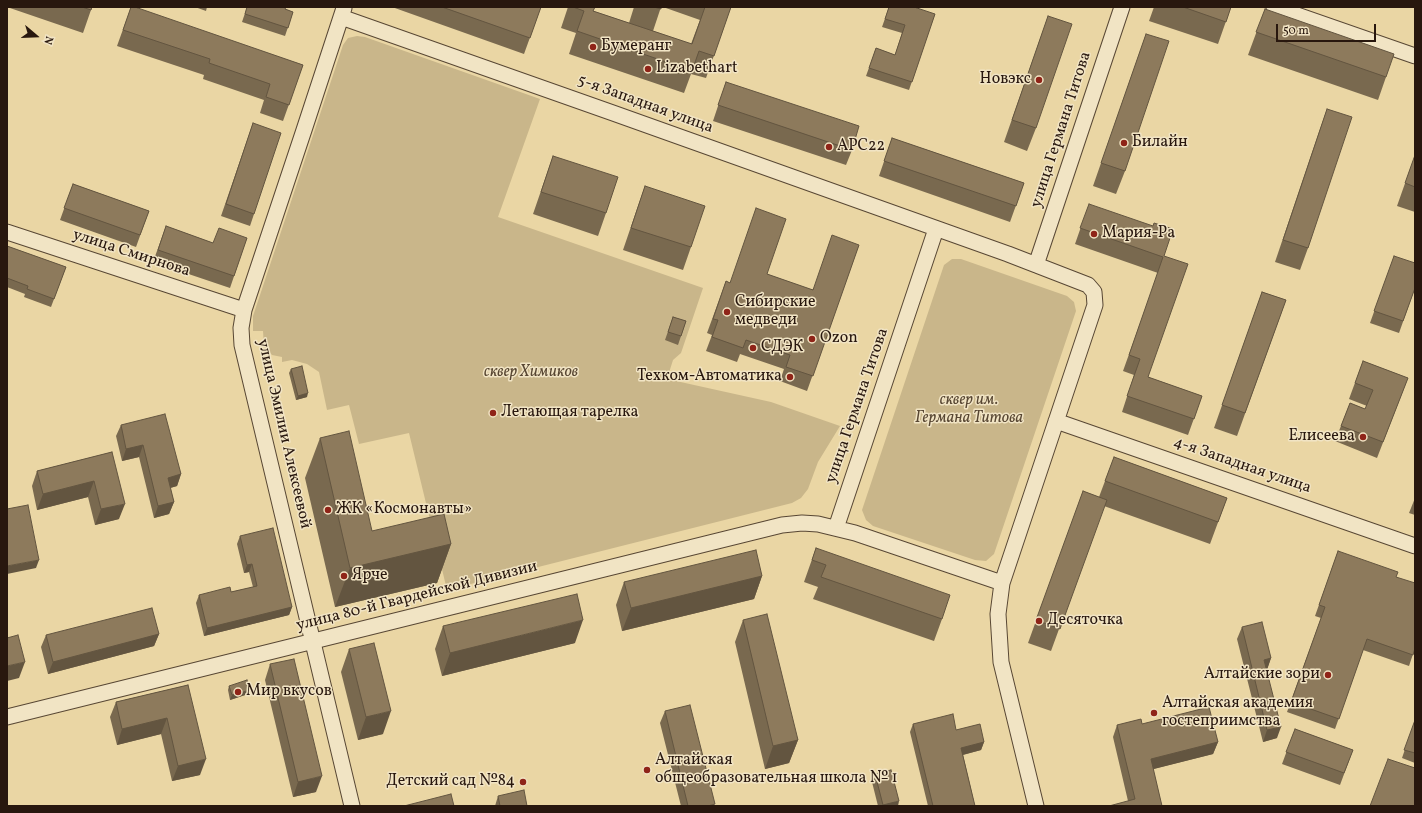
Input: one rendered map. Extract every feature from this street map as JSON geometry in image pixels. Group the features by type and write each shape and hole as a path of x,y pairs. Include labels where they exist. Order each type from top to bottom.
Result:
{"street":[{"name":"улица Германа Титова","path":"1036,265 1122,7"},
{"path":"1274,7 1415,56"},
{"name":"5-я Западная улица","path":"342,12 525,81 936,229"},
{"name":"улица Эмилии Алексеевой","path":"342,12 244,310 241,328 242,345 352,806"},
{"name":"улица Германа Титова","path":"836,528 936,229"},
{"path":"936,229 1088,285 1094,292 1095,305 1002,583 998,614 1001,662 1036,806"},
{"name":"улица Смирнова","path":"7,232 244,310"},
{"name":"4-я Западная улица","path":"1056,421 1415,546"},
{"name":"улица 80-й Гвардейской Дивизии","path":"7,717 782,525 802,523 818,524 836,528"},
{"path":"836,528 855,533 1002,583"}],"green space":[{"name":"сквер Химиков","path":"357,36 365,37 540,99 498,217 703,288 681,353 673,360 667,379 771,402 840,426 818,462 808,489 801,498 792,503 447,590 409,433 359,444 349,405 327,410 319,372 307,364 292,360 282,362 282,357 272,355 264,346 263,331 253,331 253,316 343,45 348,38"},
{"name":"сквер им. Германа Титова","path":"952,259 961,259 1067,296 1074,302 1076,311 994,554 986,561 975,560 873,526 866,520 862,510 944,265"}],"building":[{"path":"82,7 92,7 91,10"},
{"path":"131,7 135,7 303,65 289,105 266,97 270,84 209,63 210,59 123,30"},
{"path":"247,7 286,7 285,9 293,12 288,28 245,14"},
{"path":"442,7 541,7 530,38"},
{"path":"573,7 595,7 593,11 692,44 705,7 731,7 714,56 699,51 692,71 577,31 584,11"},
{"path":"889,7 914,7 935,14 912,82 869,68 876,48 895,55 905,25 885,19"},
{"path":"1183,7 1231,7 1226,22"},
{"path":"1265,9 1394,54 1386,77 1256,32"},
{"path":"1048,16 1072,24 1036,128 1012,120"},
{"path":"1146,34 1169,41 1125,171 1101,163"},
{"path":"726,82 859,126 852,150 718,105"},
{"path":"1327,109 1352,117 1308,248 1283,240"},
{"path":"253,123 281,133 254,214 226,204"},
{"path":"892,138 1024,183 1016,206 884,161"},
{"path":"1415,155 1415,187 1405,183"},
{"path":"553,156 618,177 606,213 541,192"},
{"path":"73,184 149,211 140,235 64,208"},
{"path":"645,186 705,206 691,247 631,228"},
{"path":"1089,204 1153,226 1154,223 1173,229 1164,256 1188,264 1148,377 1202,396 1194,419 1127,396 1140,359 1129,355 1163,257 1080,228"},
{"path":"756,208 786,219 767,274 813,290 832,235 859,245 813,376 786,367 790,355 746,340 743,348 712,337 718,320 713,319 726,281 730,283"},
{"path":"166,226 213,243 219,228 247,238 234,276 158,250"},
{"path":"7,246 66,267 54,299 27,289 28,286 7,278"},
{"path":"1394,256 1415,263 1415,288 1403,321 1374,311"},
{"path":"1262,292 1286,300 1245,413 1222,405"},
{"path":"673,317 686,321 681,336 668,332"},
{"path":"1363,361 1408,378 1383,442 1341,426 1350,403 1365,409 1373,390 1355,383"},
{"path":"302,366 308,393 298,396 291,369"},
{"path":"165,414 181,474 168,478 174,502 158,506 143,445 126,449 121,425"},
{"path":"349,431 372,531 444,514 451,544 350,568 320,438"},
{"path":"112,452 125,504 101,509 94,481 43,494 37,471"},
{"path":"1114,457 1227,498 1218,522 1105,481"},
{"path":"1083,491 1107,500 1060,629 1036,620"},
{"path":"28,505 39,560 7,566 7,509"},
{"path":"273,528 292,607 207,628 199,595 230,587 231,592 257,586 252,564 247,565 240,536"},
{"path":"816,548 950,595 942,619 821,577 826,565 812,560"},
{"path":"756,550 762,576 631,608 624,582"},
{"name":"Алтайские зори","path":"1338,551 1398,572 1396,577 1415,583 1415,648 1413,655 1367,639 1339,719 1291,702 1325,607 1319,605"},
{"path":"577,594 583,620 450,653 443,626"},
{"path":"152,608 159,634 53,662 46,635"},
{"path":"767,614 798,740 773,746 743,620"},
{"path":"1262,622 1271,658 1264,660 1281,727 1267,730 1242,627"},
{"path":"18,635 25,662 7,666 7,638"},
{"path":"374,643 391,711 366,717 349,649"},
{"path":"294,659 322,776 298,782 270,664"},
{"path":"247,680 250,690 232,695 229,686"},
{"path":"188,685 206,759 178,766 167,718 122,729 116,702"},
{"path":"690,705 715,804 708,806 688,806 665,711"},
{"path":"1209,707 1218,742 1151,759 1162,806 1109,806 1135,799 1117,725 1141,719 1142,724"},
{"path":"953,714 956,730 980,724 984,742 961,748 975,806 933,806 913,724"},
{"path":"1415,720 1415,753 1404,750"},
{"path":"1295,729 1353,750 1344,773 1286,752"},
{"path":"1388,759 1415,768 1415,806 1370,806"},
{"path":"891,770 899,801 883,805 875,774"},
{"path":"524,790 527,806 500,806 498,796"},
{"path":"451,794 454,806 404,806"}],"place":[{"name":"Бумеранг","path":"593,47"},
{"name":"Lizabethart","path":"648,69"},
{"name":"Новэкс","path":"1039,80"},
{"name":"Билайн","path":"1124,143"},
{"name":"АРС22","path":"829,147"},
{"name":"Мария-Ра","path":"1094,234"},
{"name":"Сибирские медведи","path":"727,312"},
{"name":"Ozon","path":"812,339"},
{"name":"СДЭК","path":"753,348"},
{"name":"Техком-Автоматика","path":"790,377"},
{"name":"Летающая тарелка","path":"493,413"},
{"name":"Елисеева","path":"1363,437"},
{"name":"ЖК «Космонавты»","path":"328,510"},
{"name":"Ярче","path":"344,576"},
{"name":"Десяточка","path":"1039,621"},
{"name":"Алтайские зори","path":"1328,675"},
{"name":"Мир вкусов","path":"238,692"},
{"name":"Алтайская академия гостеприимства","path":"1154,713"},
{"name":"Алтайская общеобразовательная школа № 1","path":"647,770"},
{"name":"Детский сад №84","path":"523,782"}]}
